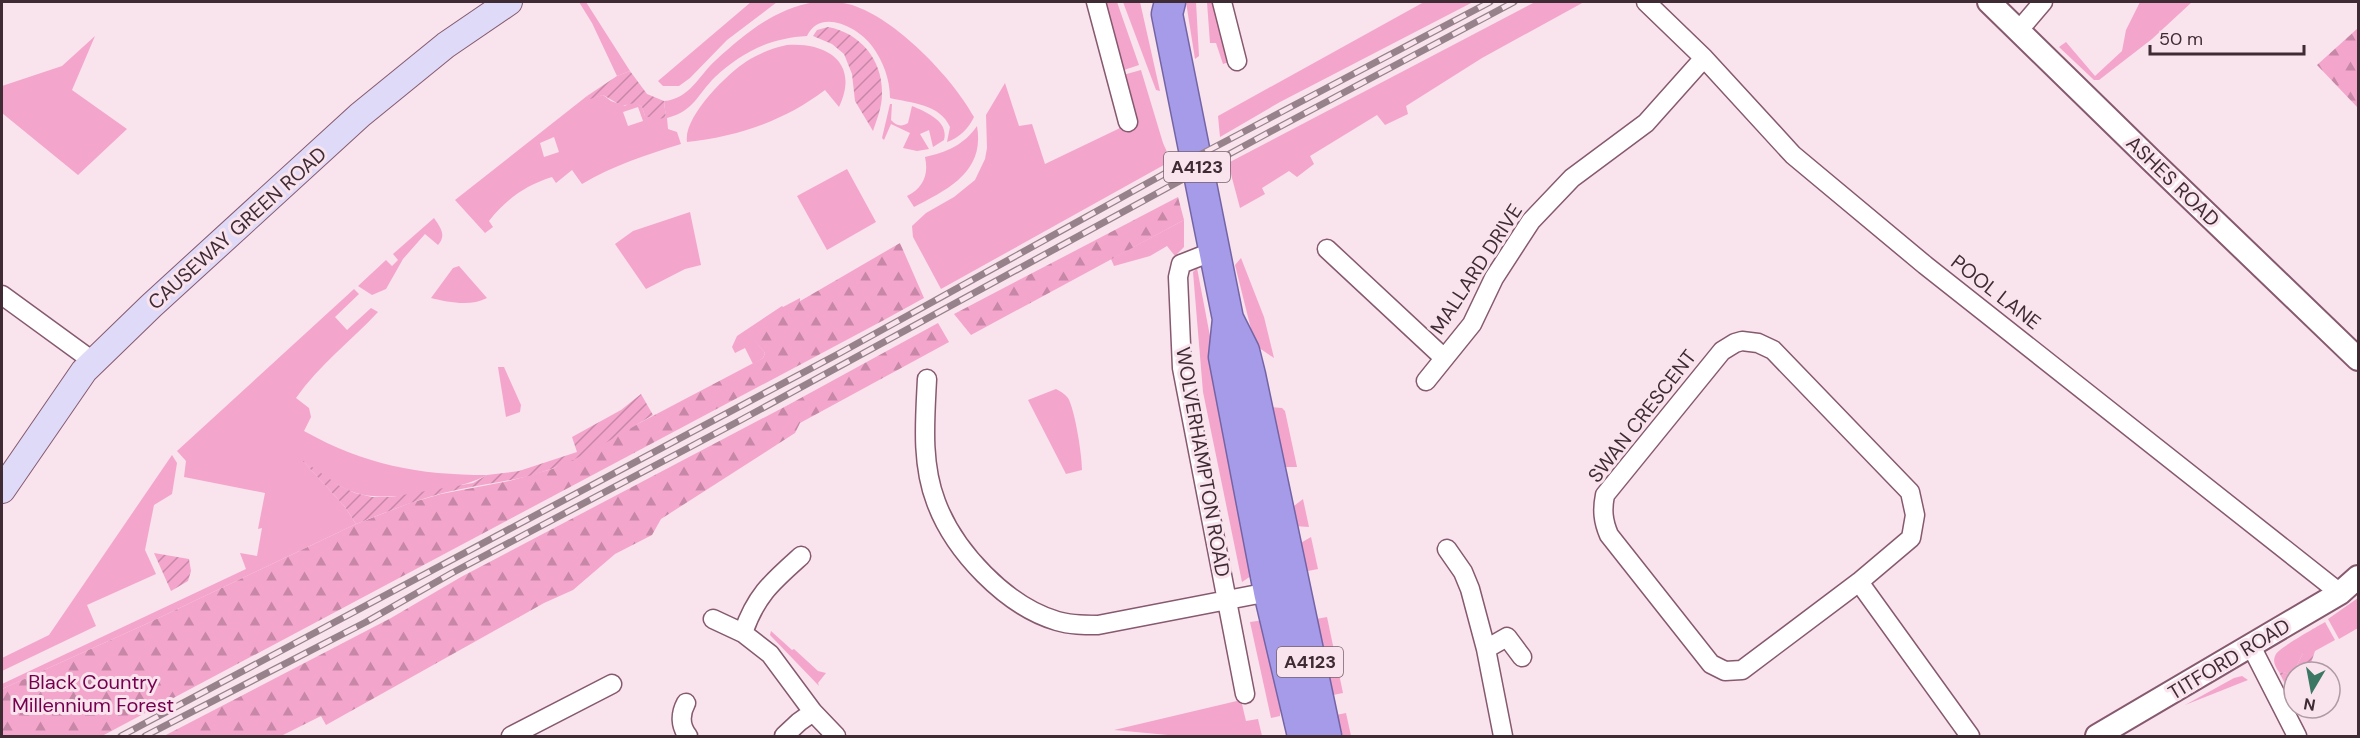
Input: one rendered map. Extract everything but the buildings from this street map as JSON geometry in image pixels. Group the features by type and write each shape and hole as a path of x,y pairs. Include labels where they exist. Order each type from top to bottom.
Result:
{"highway":[{"name":"WOLVERHAMPTON ROAD","path":"1165,6 1228,319 1224,357 1282,589 1326,736"},
{"name":"WOLVERHAMPTON ROAD","path":"1282,589 1303,736"}],"main road":[{"name":"CAUSEWAY GREEN ROAD","path":"2,490 84,371 360,115 446,45 508,2"}],"street":[{"path":"1096,2 1128,122"},
{"path":"1222,2 1237,61"},
{"name":"POOL LANE","path":"1646,2 1704,58 1793,155 1924,265 2340,593"},
{"name":"ASHES ROAD","path":"1989,2 2358,358"},
{"path":"2019,30 2043,2"},
{"name":"MALLARD DRIVE","path":"1426,381 1472,324 1494,278 1531,222 1572,178 1646,123 1704,58"},
{"name":"MALLARD DRIVE","path":"1327,249 1444,358"},
{"name":"WOLVERHAMPTON ROAD","path":"1214,251 1181,264 1178,277 1182,368 1245,694"},
{"path":"2,295 94,362"},
{"name":"SWAN CRESCENT","path":"1735,343 1758,343 1773,350 1910,492 1915,515 1911,538 1859,582 1742,670 1725,671 1711,664 1609,535 1603,520 1605,495 1722,351 1735,343"},
{"path":"927,379 924,443 935,501 946,525 974,564 1012,598 1056,621 1079,625 1113,623 1282,589"},
{"path":"1447,549 1468,582 1486,649 1503,736"},
{"path":"743,633 758,599 767,587 801,556"},
{"name":"TITFORD ROAD","path":"2097,736 2340,593 2358,577"},
{"path":"1859,582 1970,736"},
{"path":"713,619 743,633 770,654 813,712 836,736"},
{"path":"1486,649 1507,637 1522,657"},
{"path":"2250,646 2297,736"},
{"path":"511,736 612,684"},
{"path":"686,703 681,716 684,731 688,736"},
{"path":"784,736 813,712"}],"green space":[{"path":"579,2 586,2 630,71 617,76 592,23"},
{"path":"751,2 777,2 727,40 690,78 679,86 663,86 658,81"},
{"path":"834,2 852,5 887,23 921,51 952,85 974,117 969,125 963,132 947,142 950,127 939,113 916,103 890,98 889,84 883,64 866,39 858,32 839,23 821,23 807,36 769,43 736,60 715,77 689,107 667,118 668,129 677,132 681,144 618,166 582,184 572,170 556,183 552,177 533,184 502,206 489,221 493,227 485,233 455,200 587,96 590,98 603,95 625,106 635,103 642,107 645,116 666,118 664,101 681,96 716,60 761,24 800,5","holes":["638,107 643,121 628,126 623,112","554,137 559,152 544,157 540,143"]},
{"path":"1103,2 1117,2 1139,65 1121,71"},
{"path":"1123,2 1140,2 1160,91 1156,90"},
{"path":"1186,2 1196,2 1199,56 1195,59"},
{"path":"1207,2 1214,2 1232,61 1223,64 1216,43 1210,43"},
{"path":"1424,2 1473,2 1280,102 1220,137 1218,116"},
{"path":"1535,2 1584,2 1482,58 1406,106 1408,114 1385,125 1377,115 1310,156 1314,164 1297,177 1289,171 1262,188 1265,194 1240,208 1228,163"},
{"path":"2140,2 2192,2 2152,39 2099,80 2094,80 2059,47 2066,42 2095,76 2122,51 2126,30"},
{"path":"828,27 840,30 860,42 868,50 879,70 882,94 873,131 855,101 852,74 844,54 832,44 813,36 817,30"},
{"path":"2358,28 2358,108 2317,65"},
{"path":"95,36 72,90 127,129 78,175 2,113 2,86 62,66"},
{"path":"787,45 815,47 836,58 845,78 844,92 839,107 825,90 793,110 760,125 725,136 687,142 692,121 718,86 747,61 767,51"},
{"path":"1141,70 1163,143 1171,161 941,289 913,237 912,226 926,213 954,197 975,180 985,159 987,148 986,115 1005,83 1019,126 1032,124 1045,164 1118,129 1135,118 1123,75"},
{"path":"630,71 647,94 664,101 666,118 655,119 645,116 642,107 637,104 622,106 603,95 590,99 587,96 617,76"},
{"path":"890,104 892,104 891,120 897,125 908,123 912,106 930,114 940,122 945,133 944,140 933,147 929,130 920,134 929,149 917,151 903,148 910,133 891,124 884,140 882,138"},
{"path":"977,126 978,142 970,167 951,186 914,207 907,196 913,193 924,180 925,157 954,147"},
{"path":"847,169 876,222 827,250 797,196"},
{"path":"1178,197 1184,220 971,335 954,314"},
{"path":"690,212 701,265 685,269 646,289 615,244 633,231"},
{"path":"434,218 442,234 438,245 425,234 403,259 386,289 372,295 358,286 386,260 392,266 398,260 393,254"},
{"path":"1184,220 1184,247 1175,256 1167,246 1150,256 1114,266 1111,259"},
{"name":"Black Country Millennium Forest","path":"900,243 924,298 884,320 102,736 2,736 2,689 146,624 356,524 410,503 441,494 509,481 552,469 763,358 765,353 747,332"},
{"path":"1241,258 1264,317 1274,358 1255,345 1235,265"},
{"path":"459,266 487,298 466,303 431,298 453,268"},
{"path":"1197,268 1254,567 1251,576 1242,582 1203,392 1193,272"},
{"path":"354,289 359,294 335,317 347,330 371,308 378,312 325,364 296,398 309,408 311,417 304,431 349,452 392,466 438,473 487,475 442,490 404,496 369,496 342,487 304,462 345,507 356,524 146,624 2,689 2,684 246,569 240,553 257,556 262,528 258,529 265,493 184,477 186,461 177,451"},
{"path":"800,298 800,302 748,332 765,353 763,358 753,364 745,348 735,353 732,347 737,336 782,306"},
{"path":"938,323 949,342 800,423 795,433 661,519 652,535 615,554 573,590 544,603 326,725 321,716 281,736 164,736 391,618 461,577 788,405"},
{"path":"498,367 504,367 521,405 520,412 506,417"},
{"path":"1056,389 1067,397 1071,404 1081,454 1082,470 1066,474 1028,400"},
{"path":"641,394 653,415 577,458 524,477 432,496 356,524 345,507 302,460 340,486 372,497 391,497 473,483 487,475 519,471 577,452 572,437 621,410"},
{"path":"1269,407 1282,408 1285,411 1297,467 1282,467"},
{"path":"172,455 177,463 172,494 154,505 145,550 156,574 87,605 96,626 2,671 2,658 49,635"},
{"path":"1303,499 1309,527 1294,526 1290,509"},
{"path":"1311,537 1318,569 1303,572 1297,545"},
{"path":"154,553 189,559 191,571 188,581 171,591"},
{"path":"2358,598 2358,628 2339,639 2328,619"},
{"path":"1327,617 1343,693 1328,696 1316,619"},
{"path":"1264,620 1281,694 1280,716 1271,718 1250,622"},
{"path":"2325,622 2335,640 2315,651 2303,653 2300,660 2282,660 2282,672 2279,672 2274,663 2276,654"},
{"path":"771,631 818,671 826,673 818,683 819,686 770,635"},
{"path":"2308,650 2315,651 2312,660 2300,660 2303,653"},
{"path":"2242,676 2248,680 2185,705 2234,678"},
{"path":"1241,700 1246,721 1258,719 1262,736 1179,736 1114,730"},
{"path":"1346,713 1351,736 1335,736 1331,716"}],"railway":[{"path":"121,736 840,353 1173,169 1490,2"},
{"path":"145,736 366,622 452,573 739,421 1266,134 1514,2"}]}
